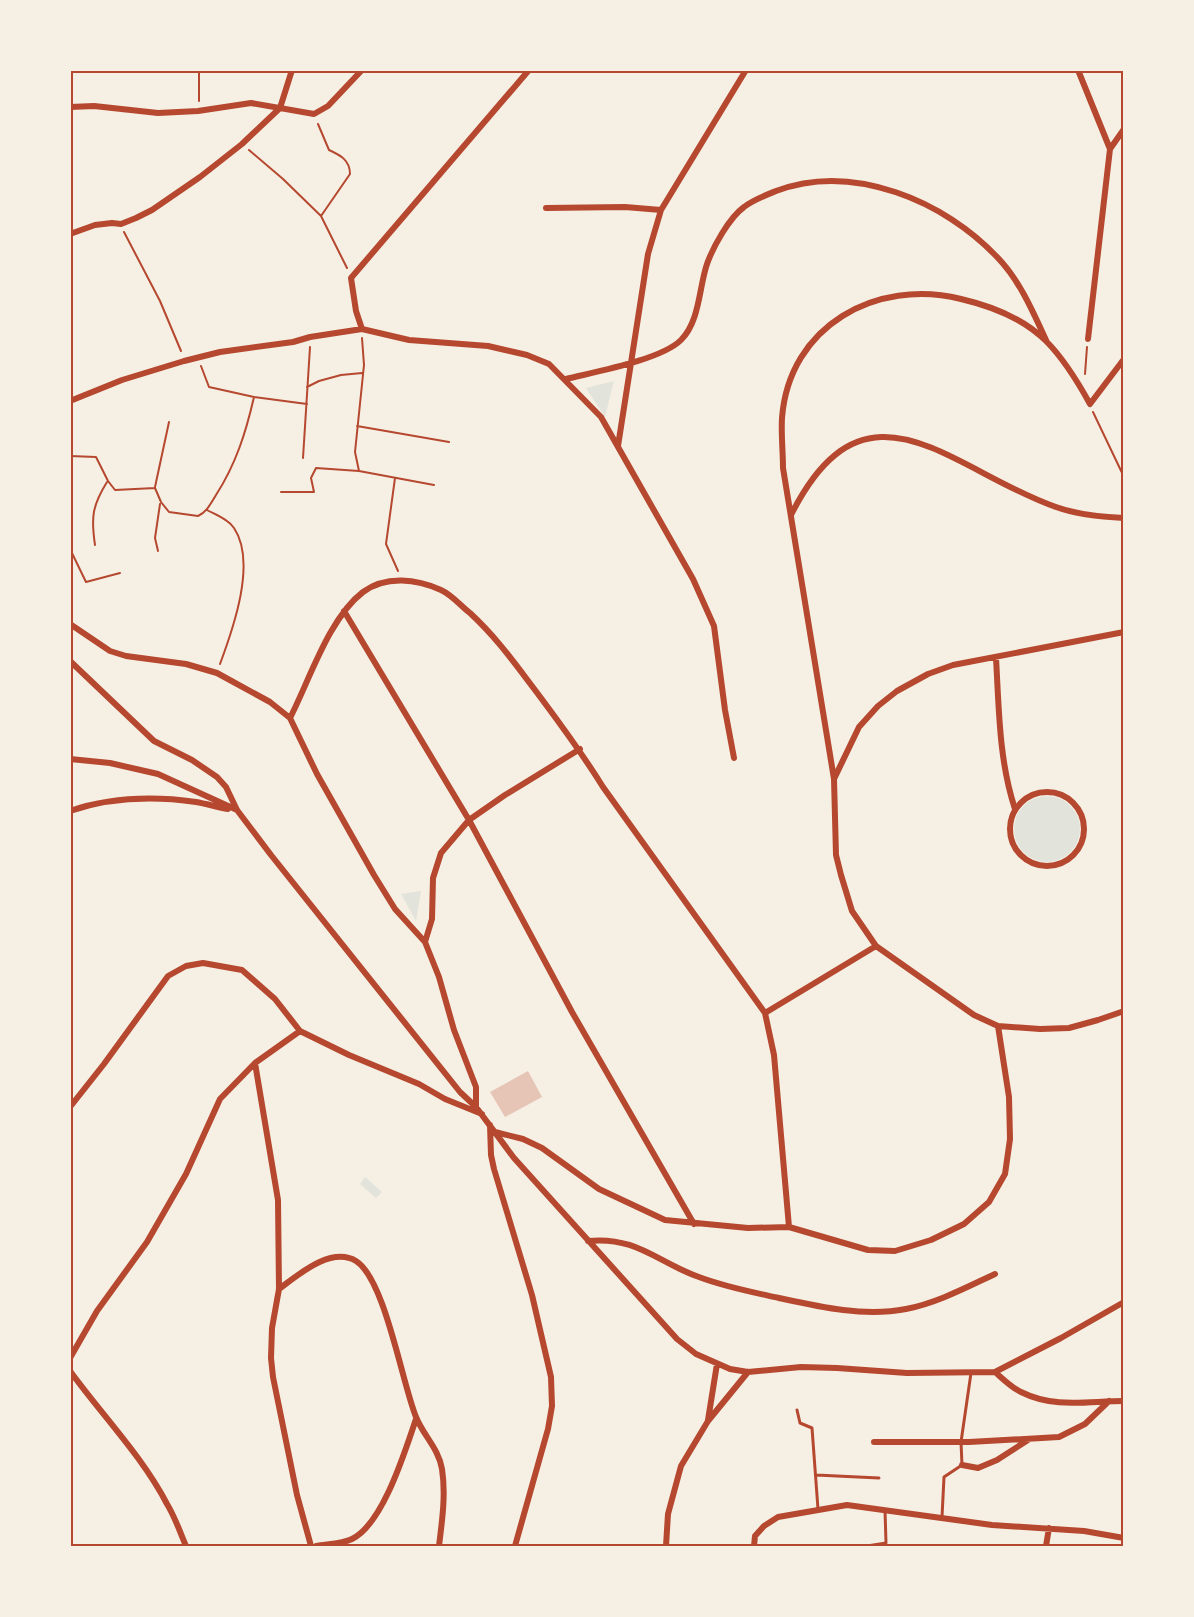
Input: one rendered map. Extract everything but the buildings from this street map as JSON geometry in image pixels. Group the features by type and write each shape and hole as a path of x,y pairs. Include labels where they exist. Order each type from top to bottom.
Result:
{"street":[{"path":"70,234 103,224 121,224 152,210 242,144 280,108 292,70"},
{"path":"70,107 94,106 158,113 198,111 251,103 314,114 328,106 362,70"},
{"path":"362,329 356,311 351,278 529,70"},
{"path":"618,446 648,254 661,210 746,70"},
{"path":"1078,70 1110,149"},
{"path":"1088,339 1110,149 1124,129"},
{"path":"566,379 632,363 667,349 681,340 691,325 711,256 728,226 743,207 762,196 789,186 833,181 892,191 924,203 966,229 999,259 1014,278 1033,310 1046,341 1090,404 1124,359"},
{"path":"546,208 625,207 661,210"},
{"path":"1046,341 1024,323 980,303 951,296 923,293 877,298 855,308 834,321 815,337 804,352 787,393 782,417 783,468 834,779 834,834 841,876 852,911 876,946 974,1015 998,1026 1040,1029 1069,1028 1124,1011"},
{"path":"70,401 122,380 198,357 362,329 409,340 488,346 527,355 549,364 601,417 693,579 714,626 724,710 734,758"},
{"path":"791,516 802,494 838,453 864,438 880,436 906,439 930,447 1056,507 1081,514 1124,518"},
{"path":"290,718 331,632 344,611 375,584 391,580 403,581 443,591 493,634 579,749 603,787 765,1013 775,1065 789,1227"},
{"path":"344,611 469,820 572,1012 694,1224"},
{"path":"70,624 110,651 126,656 186,664 217,673 270,702 290,718 317,774 394,909 425,942 439,977 454,1030 476,1087 477,1107"},
{"path":"834,779 859,727 878,706 897,691 928,674 953,665 1124,632"},
{"path":"996,658 1003,763 1015,809 1010,821 1010,834 1014,846 1022,856 1033,863 1052,865 1070,858 1078,848 1083,836 1080,811 1060,794 1048,791 1035,793 1024,799 1015,809"},
{"path":"70,661 154,741 192,760 217,777 226,787 237,810 460,1092 477,1107 514,1158 677,1339 696,1354 717,1364 748,1372 801,1368 907,1373 994,1372 1061,1338 1124,1302"},
{"path":"425,942 432,919 433,878 441,853 469,820 579,749"},
{"path":"70,759 110,763 158,774 237,810"},
{"path":"70,811 124,799 193,802 237,810"},
{"path":"765,1013 876,946"},
{"path":"70,1107 168,976 186,966 203,963 242,970 275,999 300,1031 482,1114"},
{"path":"495,1132 523,1139 542,1148 599,1189 665,1220 748,1228 789,1227 868,1250 895,1251 931,1240 964,1224 989,1202 1005,1174 1010,1139 1009,1097 998,1026"},
{"path":"70,1358 97,1311 147,1242 186,1174 220,1099 255,1063 300,1031"},
{"path":"255,1063 278,1200 279,1289 272,1328 273,1377 297,1496 311,1546"},
{"path":"489,1124 494,1169 532,1295 551,1377 552,1406 548,1429 515,1546"},
{"path":"588,1241 604,1239 620,1241 645,1250 698,1277 746,1291 820,1307 872,1312 916,1306 947,1296 995,1274"},
{"path":"279,1289 324,1259 344,1258 356,1261 371,1279 384,1312 416,1419 434,1445 442,1467 444,1508 440,1546"},
{"path":"708,1420 717,1364"},
{"path":"70,1371 139,1459 167,1504 186,1546"},
{"path":"666,1546 668,1514 681,1466 708,1420 748,1372"},
{"path":"994,1372 1020,1392 1042,1400 1074,1404 1124,1401"},
{"path":"874,1442 961,1442 1059,1437 1085,1424 1108,1401"},
{"path":"316,1546 351,1539 368,1527 383,1502 400,1465 416,1419"},
{"path":"962,1465 978,1468 1009,1454 1028,1440"},
{"path":"754,1546 755,1536 764,1526 778,1517 847,1504 942,1519 1084,1531 1124,1538"},
{"path":"1046,1546 1049,1528"}],"lane":[{"path":"942,1519 944,1477 962,1465 961,1442 971,1373"},
{"path":"797,1410 800,1423 812,1428 818,1509"},
{"path":"816,1475 879,1478"},
{"path":"867,1546 886,1543 885,1510"}],"path":[{"path":"198,111 199,70"},
{"path":"314,114 329,150 341,156 350,170 350,174 321,216"},
{"path":"242,144 321,216 351,278"},
{"path":"121,224 160,301 184,361"},
{"path":"359,471 355,452 364,365 362,329"},
{"path":"303,458 310,337"},
{"path":"1083,392 1088,339"},
{"path":"198,357 209,387 254,397 307,404"},
{"path":"308,387 340,375 361,374 364,365"},
{"path":"170,422 155,488 160,502 169,512 198,516 207,510 228,476 244,437 254,397"},
{"path":"1090,404 1124,477"},
{"path":"357,426 449,442"},
{"path":"70,456 96,457 115,490 155,488"},
{"path":"282,492 314,492 311,478 316,468 359,471 434,485"},
{"path":"395,478 386,544 403,581"},
{"path":"95,545 93,512 108,481"},
{"path":"158,551 155,538 160,502"},
{"path":"207,510 232,526 243,552 244,565 238,605 217,673"},
{"path":"70,549 86,582 120,573"}],"shaded area":[{"path":"614,381 605,417 586,388"},
{"path":"1047,796 1060,799 1070,806 1077,816 1080,829 1077,842 1070,852 1060,859 1047,862 1034,859 1024,852 1017,842 1014,829 1017,816 1024,806 1034,799"},
{"path":"421,891 416,921 401,894"},
{"path":"365,1177 382,1192 376,1198 360,1184"}]}
